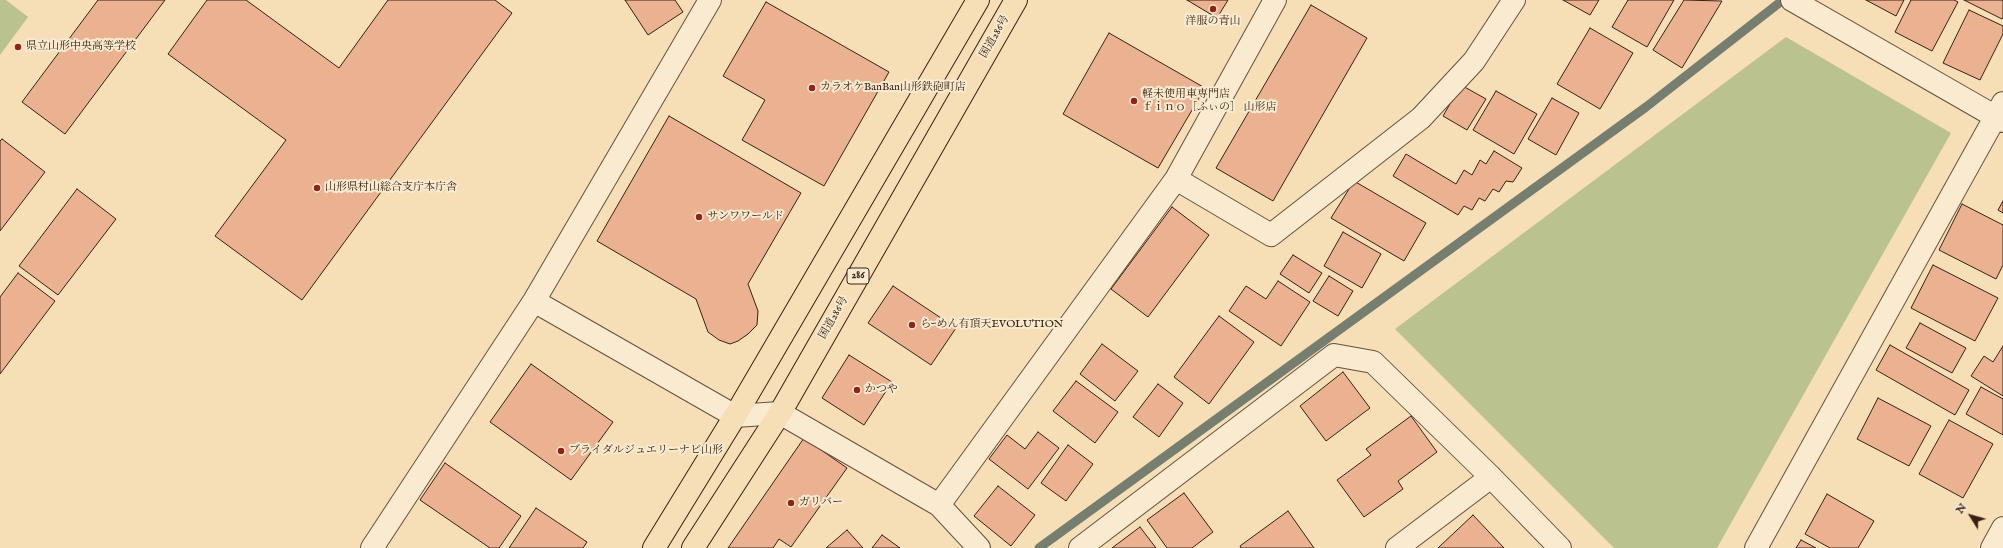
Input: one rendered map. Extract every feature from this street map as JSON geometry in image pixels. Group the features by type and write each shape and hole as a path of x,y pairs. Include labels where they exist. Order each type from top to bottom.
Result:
{"highway":[{"path":"654,548 735,416 978,0"},
{"name":"国道286号","path":"693,548 780,413 1016,0"}],"street":[{"path":"372,548 534,301 710,0"},
{"path":"939,505 1176,179 1275,0"},
{"path":"1176,179 1271,235 1421,118 1474,61 1514,0"},
{"path":"1756,548 2000,114 1807,3"},
{"path":"534,301 735,416 780,413 939,505 975,544"},
{"path":"1080,548 1334,355 1373,362 1491,477 1560,548"},
{"path":"1397,548 1491,477"},
{"path":"1992,548 2003,528"}],"green space":[{"path":"0,0 6,0 28,17 0,55"},
{"path":"1786,37 1951,133 1717,548 1614,548 1395,329"}],"building":[{"path":"98,0 165,0 65,134 22,102"},
{"name":"山形県村山総合支庁本庁舎","path":"207,0 246,0 339,68 388,0 495,0 512,13 302,300 215,236 286,140 168,54"},
{"path":"625,0 675,0 683,12 648,35"},
{"name":"洋服の青山","path":"1187,0 1228,0 1217,18"},
{"path":"1563,0 1599,0 1590,15"},
{"path":"1628,0 1674,0 1647,47 1612,27"},
{"path":"1684,0 1722,1 1682,68 1653,50"},
{"path":"1866,0 1904,0 1896,16"},
{"path":"1911,0 1954,0 1958,2 1932,51 1895,32"},
{"path":"1964,0 2003,0 2003,17 2002,19"},
{"name":"カラオケBanBan山形鉄砲町店","path":"766,2 889,72 824,186 742,140 765,100 723,76"},
{"path":"1311,5 1367,38 1273,201 1216,168"},
{"path":"1969,10 2003,26 2003,34 1980,80 1943,63"},
{"path":"1590,28 1633,53 1600,109 1557,84"},
{"name":"軽未使用車専門店 ｆｉｎｏ［ふぃの］ 山形店","path":"1109,33 1205,88 1158,168 1063,114"},
{"path":"1461,85 1486,99 1467,130 1443,116"},
{"path":"1496,91 1537,114 1514,154 1473,130"},
{"path":"1552,98 1579,113 1556,155 1528,139"},
{"name":"サンワワールド","path":"669,116 801,193 748,284 758,311 757,325 748,334 738,341 730,344 719,340 708,332 696,299 597,241"},
{"path":"2,139 45,172 0,231 0,141"},
{"path":"1494,151 1522,168 1513,182 1506,181 1499,192 1493,189 1485,201 1479,198 1472,210 1464,206 1458,215 1393,176 1406,154 1456,184 1464,170 1472,175 1480,160 1486,164"},
{"path":"1354,181 1426,223 1404,261 1331,218"},
{"path":"77,189 116,219 58,295 19,266"},
{"path":"2003,201 2003,213 1998,210"},
{"path":"1962,204 2003,225 2003,265 1996,279 1939,250"},
{"path":"1172,207 1209,235 1148,317 1111,289"},
{"path":"1343,232 1381,254 1362,288 1324,266"},
{"path":"1293,255 1322,273 1309,293 1280,274"},
{"path":"1933,265 1998,298 1975,341 1911,308"},
{"path":"18,273 55,301 0,374 0,297"},
{"path":"1329,276 1353,291 1338,316 1313,301"},
{"path":"1278,281 1310,302 1281,346 1229,311 1246,286 1266,299"},
{"name":"らｰめん有頂天EVOLUTION","path":"893,286 956,328 931,365 868,323"},
{"path":"1219,316 1254,342 1209,404 1174,377"},
{"path":"1920,323 1966,348 1952,373 1906,348"},
{"path":"1102,344 1138,371 1115,401 1080,374"},
{"path":"1890,345 1969,390 1955,415 1876,370"},
{"path":"2003,346 2003,396 1971,376 1984,356 1993,362"},
{"name":"かつや","path":"849,355 892,382 864,425 822,398"},
{"name":"ブライダルジュエリーナビ山形","path":"531,364 613,422 571,480 490,422"},
{"path":"1343,372 1370,408 1326,441 1300,406"},
{"path":"1076,381 1118,412 1095,443 1053,411"},
{"path":"1158,384 1183,403 1159,437 1133,417"},
{"path":"1981,387 2003,399 2003,435 1966,414"},
{"path":"1878,398 1931,426 1909,466 1857,439"},
{"path":"1411,416 1437,452 1398,481 1403,489 1364,517 1337,480 1371,455 1366,449"},
{"path":"1949,420 1993,444 1963,498 1919,474"},
{"path":"1038,432 1059,448 1028,489 989,459 1007,435 1025,449"},
{"name":"ガリバー","path":"804,438 847,468 791,547 779,539 773,548 728,548"},
{"path":"1068,445 1093,464 1066,501 1041,483"},
{"path":"445,463 521,516 499,548 490,548 420,500"},
{"path":"998,486 1035,515 1011,546 974,516"},
{"path":"1184,493 1213,532 1192,548 1167,548 1147,520"},
{"path":"1827,494 1874,521 1858,548 1830,548 1805,534"},
{"path":"536,508 587,542 583,548 509,548"},
{"path":"1288,511 1314,548 1241,548 1240,546"},
{"path":"1473,515 1504,548 1438,548"},
{"path":"1140,527 1156,548 1112,548"},
{"path":"847,530 863,548 826,548"},
{"path":"882,535 900,548 872,548"},
{"path":"1801,540 1816,548 1796,548"}],"waterway":[{"path":"1039,548 1646,107 1783,0"}],"place":[{"name":"洋服の青山","path":"1213,9"},
{"name":"県立山形中央高等学校","path":"18,47"},
{"name":"カラオケBanBan山形鉄砲町店","path":"812,88"},
{"name":"軽未使用車専門店 ｆｉｎｏ［ふぃの］ 山形店","path":"1134,101"},
{"name":"山形県村山総合支庁本庁舎","path":"317,188"},
{"name":"サンワワールド","path":"699,217"},
{"name":"らｰめん有頂天EVOLUTION","path":"912,325"},
{"name":"かつや","path":"857,390"},
{"name":"ブライダルジュエリーナビ山形","path":"561,451"},
{"name":"ガリバー","path":"791,503"}]}
